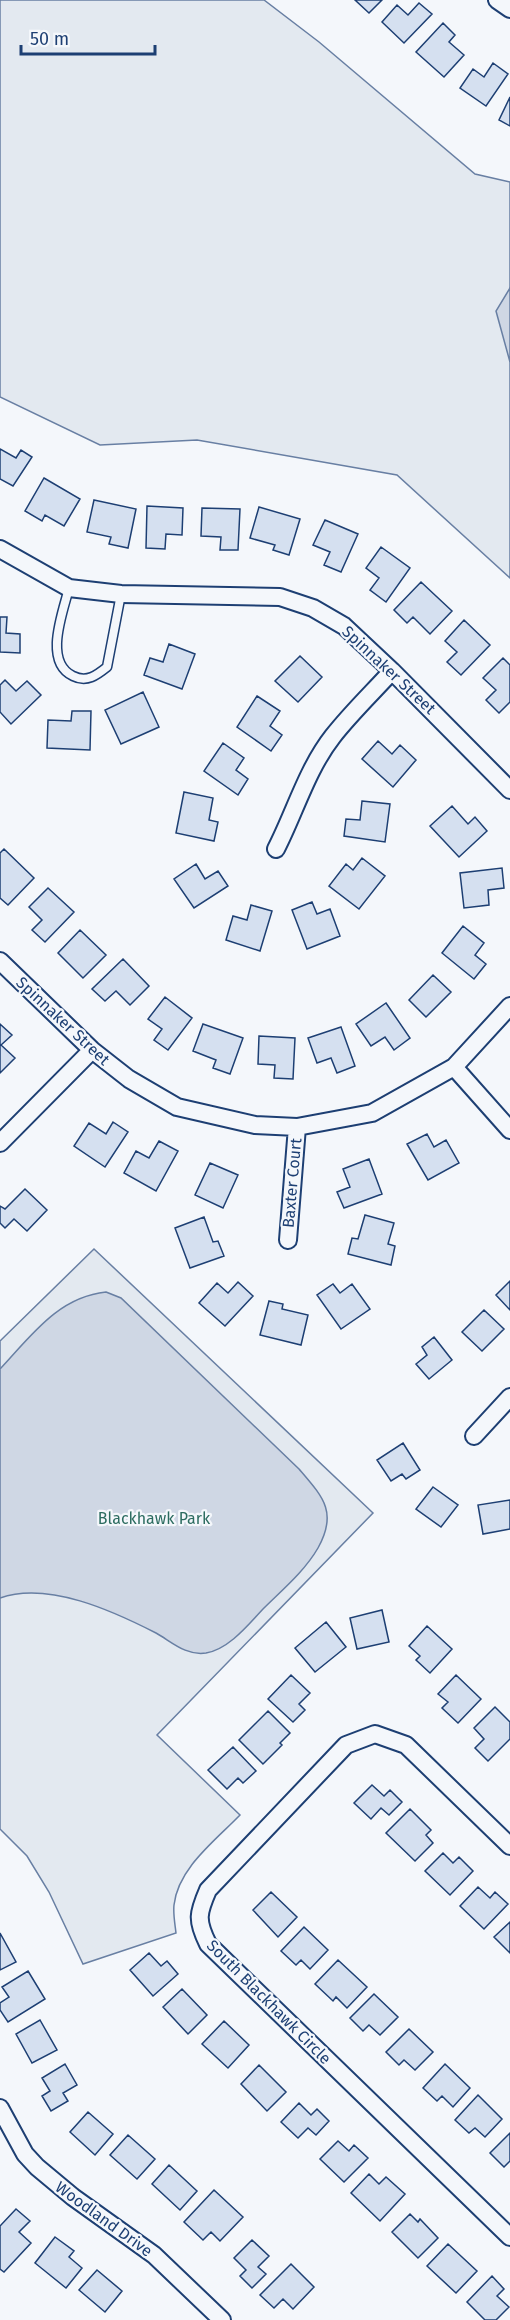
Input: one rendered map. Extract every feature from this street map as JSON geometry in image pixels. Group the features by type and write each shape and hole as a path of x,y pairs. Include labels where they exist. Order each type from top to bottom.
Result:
{"street":[{"path":"497,0 510,9"},
{"name":"Spinnaker Street","path":"0,549 69,588 121,594 280,597 313,608 344,626 392,670 510,790"},
{"path":"276,849 295,811 310,772 332,737 392,670"},
{"name":"Spinnaker Street","path":"0,961 92,1050 122,1074 177,1107 255,1125 297,1127 372,1113 454,1067 510,1006"},
{"path":"0,1143 92,1050"},
{"path":"454,1067 510,1130"},
{"name":"Baxter Court","path":"288,1240 297,1127"},
{"path":"474,1436 510,1397"},
{"name":"South Blackhawk Circle","path":"510,1846 406,1745 375,1734 346,1745 208,1890 199,1910 199,1926 208,1944 510,2237"},
{"name":"Woodland Drive","path":"0,2108 25,2154 37,2167 73,2197 154,2255 222,2320"}],"lane":[{"path":"69,588 61,619 57,656 61,668 75,677 92,678 107,667 121,594"}],"green space":[{"path":"0,0 264,0 319,42 475,174 510,182 510,578 397,475 197,440 100,445 0,397"},
{"name":"Blackhawk Park","path":"94,1249 373,1513 157,1735 240,1815 190,1867 183,1879 174,1905 176,1933 83,1964 49,1892 27,1856 0,1829 0,1341"}],"shaded area":[{"path":"510,288 510,362 496,311"},
{"path":"106,1292 121,1298 299,1469 315,1488 325,1506 327,1524 324,1535 306,1565 238,1636 214,1651 199,1653 186,1650 139,1624 80,1601 39,1593 0,1598 0,1369 35,1331 60,1310 89,1295"}],"building":[{"path":"355,0 382,0 369,13"},
{"path":"419,3 432,14 404,43 382,22 397,5 408,15"},
{"path":"443,23 455,35 449,42 464,55 444,77 416,52"},
{"path":"493,63 508,74 486,106 460,88 473,69 484,77"},
{"path":"510,97 510,126 499,120"},
{"path":"0,449 16,458 21,450 32,457 13,486 0,479"},
{"path":"44,478 80,499 64,526 45,515 42,521 25,511"},
{"path":"94,500 136,509 128,548 109,544 111,537 87,532"},
{"path":"147,506 183,508 182,535 166,534 165,549 146,548"},
{"path":"259,507 300,519 289,555 273,550 275,545 250,538"},
{"path":"202,508 240,509 238,550 220,550 221,537 201,536"},
{"path":"325,520 358,534 341,572 324,565 330,552 313,545"},
{"path":"381,547 410,568 386,602 370,590 379,578 366,568"},
{"path":"421,582 452,611 430,634 413,617 407,623 394,610"},
{"path":"0,617 7,617 6,633 20,634 20,653 0,652"},
{"path":"464,620 490,645 461,675 447,662 457,652 445,641"},
{"path":"169,644 195,654 182,689 144,675 150,658 163,662"},
{"path":"300,656 322,677 298,702 275,681"},
{"path":"503,658 510,665 510,702 499,713 486,700 496,690 483,678"},
{"path":"5,680 16,691 27,681 41,695 11,724 0,712 0,685"},
{"path":"143,692 159,727 121,744 105,710"},
{"path":"257,696 280,711 270,726 282,735 271,751 237,727"},
{"path":"72,711 91,711 90,750 47,748 48,720 71,721"},
{"path":"378,741 392,754 400,745 416,760 393,787 362,759"},
{"path":"223,743 244,758 236,770 248,779 238,795 204,771"},
{"path":"184,792 213,798 209,820 218,822 214,841 176,833"},
{"path":"362,801 390,804 385,842 344,836 346,819 360,820"},
{"path":"452,806 468,824 475,817 487,831 459,857 430,826"},
{"path":"4,849 34,878 8,905 0,898 0,853"},
{"path":"362,858 385,876 359,909 329,886 346,864 353,870"},
{"path":"196,864 205,879 218,871 228,886 194,908 174,879"},
{"path":"502,868 504,888 488,890 489,905 464,908 460,873"},
{"path":"48,888 74,912 45,942 32,930 42,920 29,907"},
{"path":"312,902 317,914 330,909 340,936 307,949 292,910"},
{"path":"251,905 272,911 260,951 226,940 233,916 247,920"},
{"path":"463,926 484,943 475,955 486,964 474,979 442,953"},
{"path":"80,930 106,955 83,978 58,953"},
{"path":"123,959 149,986 130,1005 116,991 105,1001 92,989"},
{"path":"433,975 451,992 426,1017 409,1000"},
{"path":"165,997 192,1018 168,1050 154,1040 162,1029 148,1019"},
{"path":"386,1003 410,1038 394,1050 385,1037 371,1046 356,1024"},
{"path":"0,1024 12,1035 1,1045 15,1058 0,1073"},
{"path":"203,1024 243,1038 230,1074 213,1068 216,1060 193,1051"},
{"path":"341,1027 355,1066 337,1073 331,1058 317,1063 308,1038"},
{"path":"259,1036 295,1038 293,1079 274,1078 275,1065 258,1064"},
{"path":"113,1122 128,1132 105,1167 74,1146 89,1123 106,1134"},
{"path":"427,1134 434,1147 446,1140 459,1163 428,1180 407,1144"},
{"path":"159,1141 178,1151 156,1191 124,1173 136,1151 149,1158"},
{"path":"369,1159 382,1194 344,1208 337,1192 350,1187 343,1169"},
{"path":"210,1163 238,1175 223,1208 195,1195"},
{"path":"25,1189 47,1210 27,1231 14,1219 5,1228 0,1223 0,1206 5,1209"},
{"path":"365,1215 394,1223 388,1244 395,1246 391,1265 348,1254 352,1238 358,1239"},
{"path":"204,1217 213,1242 218,1241 224,1256 190,1268 175,1228"},
{"path":"510,1281 510,1310 496,1295"},
{"path":"238,1282 253,1296 225,1326 199,1303 217,1283 228,1293"},
{"path":"333,1284 340,1293 352,1284 370,1309 341,1329 317,1295"},
{"path":"269,1301 283,1304 282,1309 308,1315 301,1345 260,1335"},
{"path":"484,1310 504,1329 482,1351 462,1332"},
{"path":"434,1337 452,1360 429,1379 416,1364 427,1355 422,1347"},
{"path":"403,1443 420,1470 406,1479 402,1474 391,1481 377,1460"},
{"path":"433,1487 458,1505 441,1527 416,1509"},
{"path":"510,1500 510,1529 483,1534 478,1505"},
{"path":"382,1610 389,1642 357,1649 350,1618"},
{"path":"326,1622 346,1647 315,1672 295,1648"},
{"path":"427,1626 452,1649 430,1673 416,1660 420,1656 409,1646"},
{"path":"291,1675 310,1693 299,1704 305,1710 293,1722 268,1699"},
{"path":"456,1675 481,1699 458,1723 442,1708 448,1702 438,1694"},
{"path":"495,1707 510,1722 510,1739 488,1761 475,1748 484,1739 474,1728"},
{"path":"268,1711 290,1733 280,1743 282,1745 263,1764 239,1740"},
{"path":"233,1747 256,1771 243,1783 238,1778 227,1789 208,1770"},
{"path":"372,1785 384,1796 390,1790 402,1802 389,1815 381,1808 371,1819 354,1803"},
{"path":"410,1809 431,1830 426,1835 433,1843 415,1861 386,1833"},
{"path":"443,1853 453,1863 459,1857 473,1871 450,1895 425,1871"},
{"path":"478,1887 490,1898 495,1892 508,1904 484,1929 460,1906"},
{"path":"271,1892 297,1917 278,1937 253,1910"},
{"path":"510,1922 510,1953 494,1937"},
{"path":"304,1927 328,1950 310,1969 301,1960 296,1965 281,1951"},
{"path":"0,1933 16,1962 0,1970"},
{"path":"149,1953 161,1966 167,1961 178,1974 153,1996 130,1970"},
{"path":"338,1960 367,1987 347,2008 336,1997 333,2001 315,1984"},
{"path":"28,1971 45,1999 8,2022 0,2010 0,2003 9,1997 2,1987"},
{"path":"182,1989 207,2015 188,2034 163,2007"},
{"path":"374,1994 398,2017 380,2035 369,2025 363,2031 350,2018"},
{"path":"40,2020 57,2050 32,2063 16,2034"},
{"path":"224,2021 249,2045 228,2068 202,2044"},
{"path":"409,2029 433,2052 415,2070 404,2060 399,2065 386,2052"},
{"path":"65,2064 77,2085 63,2093 68,2101 51,2111 42,2096 50,2091 42,2078"},
{"path":"445,2064 470,2088 453,2107 442,2096 437,2101 423,2088"},
{"path":"259,2065 286,2092 267,2111 241,2084"},
{"path":"478,2095 502,2119 485,2137 475,2128 469,2133 455,2120"},
{"path":"299,2103 311,2115 317,2109 329,2121 316,2135 308,2128 298,2138 281,2122"},
{"path":"88,2112 113,2134 95,2155 70,2132"},
{"path":"510,2133 510,2161 504,2167 490,2153"},
{"path":"128,2135 155,2159 137,2179 110,2155"},
{"path":"338,2141 349,2151 354,2145 368,2158 344,2182 320,2159"},
{"path":"169,2165 197,2191 180,2210 152,2184"},
{"path":"369,2174 379,2184 386,2177 405,2194 380,2221 351,2193"},
{"path":"214,2190 243,2217 220,2241 211,2232 203,2240 184,2222"},
{"path":"16,2209 30,2221 19,2232 31,2243 4,2272 0,2269 0,2226"},
{"path":"410,2214 418,2222 420,2219 438,2238 418,2258 392,2232"},
{"path":"55,2237 74,2251 69,2257 82,2268 66,2288 35,2263"},
{"path":"252,2240 269,2256 258,2267 266,2274 252,2288 240,2276 246,2270 234,2258"},
{"path":"448,2244 477,2271 456,2293 427,2266"},
{"path":"291,2264 314,2287 293,2309 283,2299 274,2308 260,2295"},
{"path":"97,2270 122,2291 105,2312 79,2290"},
{"path":"492,2276 504,2289 497,2296 509,2307 496,2320 485,2320 467,2302"}]}
